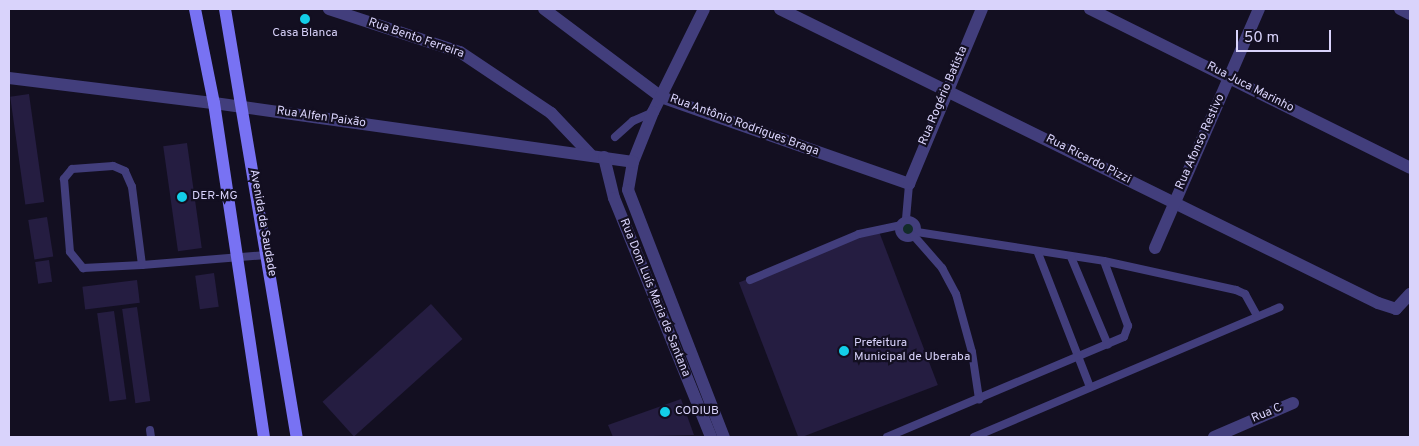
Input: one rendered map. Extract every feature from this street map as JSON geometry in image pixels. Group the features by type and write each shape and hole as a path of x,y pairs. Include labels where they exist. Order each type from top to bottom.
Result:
{"main road":[{"path":"195,9 214,103 234,258 264,437"},
{"name":"Avenida da Saudade","path":"225,9 268,255 297,437"}],"street":[{"name":"Rua Bento Ferreira","path":"329,9 460,52 550,113 590,154"},
{"name":"Rua Antônio Rodrigues Braga","path":"544,9 661,96 909,184"},
{"name":"Rua Dom Luís Maria de Santana","path":"704,9 653,112 633,162 628,190 632,205 724,437"},
{"name":"Rua Ricardo Pizzi","path":"780,9 1174,203 1396,309 1410,294"},
{"name":"Rua Rogério Batista","path":"909,184 945,89 982,9"},
{"name":"Rua Juca Marinho","path":"1090,9 1410,168"},
{"name":"Rua Afonso Restivo","path":"1156,248 1259,9"},
{"path":"1400,9 1410,14"},
{"name":"Rua Alfen Paixão","path":"9,78 214,103 590,154 633,162"},
{"name":"Rua Dom Luís Maria de Santana","path":"604,158 614,198 711,437"},
{"name":"Rua C","path":"1214,437 1236,433 1293,403"}],"lane":[{"path":"615,138 632,121 653,112"},
{"path":"142,265 132,187 125,171 113,166 72,169 64,179 70,252 76,265 142,265 268,255"},
{"path":"750,280 859,234 898,226 906,219 909,184"},
{"path":"906,219 915,223 915,234 942,268 956,294 972,352 979,399"},
{"path":"898,226 904,238 915,234 1104,261 1242,292 1257,316"},
{"path":"1038,253 1090,388"},
{"path":"1071,257 1108,345"},
{"path":"887,437 1079,358 1124,337 1128,326 1104,261"},
{"path":"974,437 1280,307"}],"green space":[{"path":"908,220 914,223 917,229 914,235 908,238 902,235 899,229 902,223"}],"building":[{"path":"29,94 44,202 25,205 10,97"},
{"name":"DER-MG","path":"187,143 202,248 178,251 163,146"},
{"path":"47,217 53,257 34,259 28,220"},
{"path":"878,229 938,385 798,437 739,282"},
{"path":"49,260 52,282 38,284 35,262"},
{"path":"214,273 219,307 200,309 195,276"},
{"path":"137,280 140,303 85,310 82,287"},
{"path":"431,304 462,339 354,437 323,402"},
{"path":"137,307 150,401 135,403 122,309"},
{"path":"114,311 126,399 110,401 97,313"},
{"name":"CODIUB","path":"681,399 694,435 613,437 608,425"}],"place":[{"name":"Casa Blanca","path":"305,19"},
{"name":"DER-MG","path":"182,197"},
{"name":"Prefeitura Municipal de Uberaba","path":"844,351"},
{"name":"CODIUB","path":"665,412"}]}
